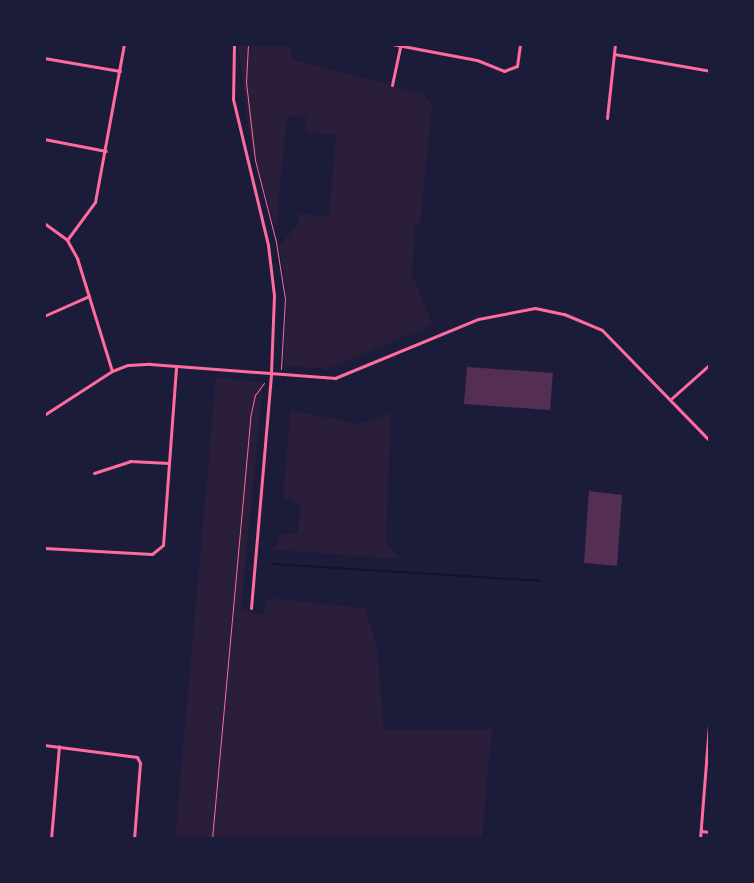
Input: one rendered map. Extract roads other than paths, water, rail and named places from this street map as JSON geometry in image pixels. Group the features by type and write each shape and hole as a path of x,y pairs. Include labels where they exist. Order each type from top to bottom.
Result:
{"street":[{"path":"67,240 95,202 124,44"},
{"path":"234,44 234,102 268,245 274,295 271,374 251,608"},
{"path":"392,44 477,60 504,71 517,66 520,44"},
{"path":"607,118 615,44"},
{"path":"392,85 400,45"},
{"path":"614,54 710,70 709,104"},
{"path":"44,58 120,71"},
{"path":"44,139 106,151"},
{"path":"44,223 67,240 77,258 112,371"},
{"path":"44,316 89,296"},
{"path":"44,415 112,371 150,364 335,378 478,319 535,308 564,314 602,330 672,398 710,441"},
{"path":"672,398 710,364"},
{"path":"44,548 157,553 163,545 176,367"},
{"path":"94,473 130,461 169,463"},
{"path":"700,839 708,768 710,711"},
{"path":"44,745 137,757 140,763 134,839"},
{"path":"51,839 59,746"},
{"path":"701,831 710,832"}],"waterway":[{"path":"272,564 539,581"}]}
